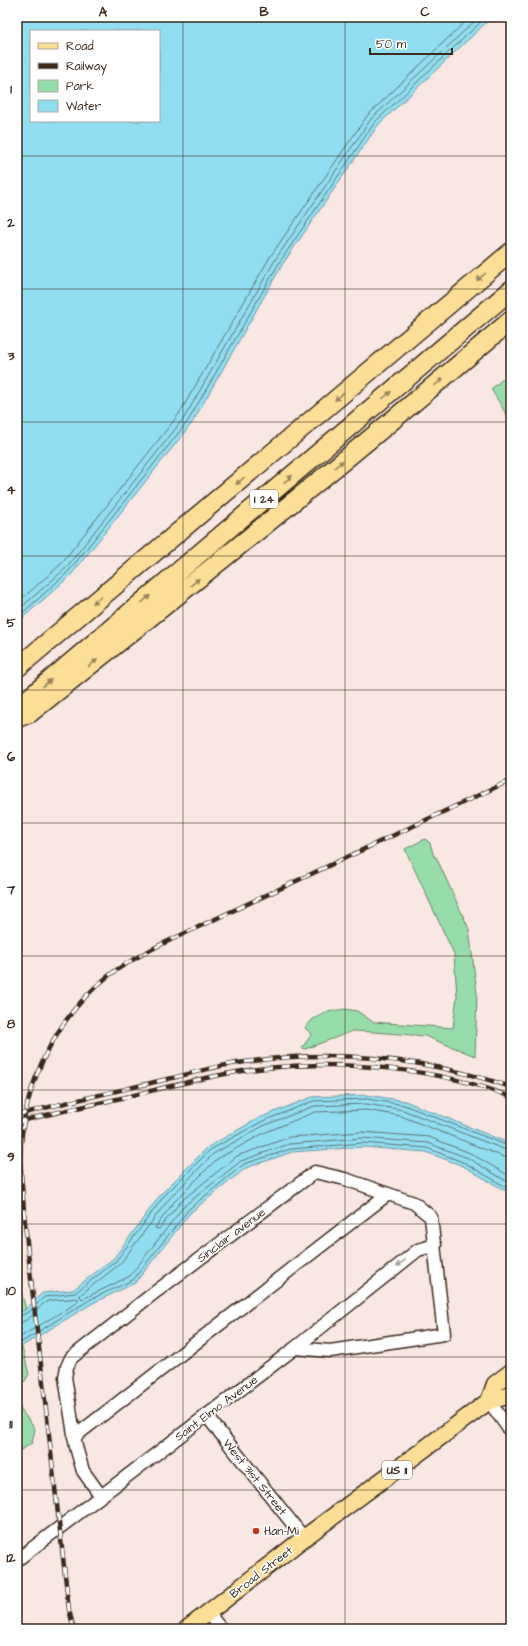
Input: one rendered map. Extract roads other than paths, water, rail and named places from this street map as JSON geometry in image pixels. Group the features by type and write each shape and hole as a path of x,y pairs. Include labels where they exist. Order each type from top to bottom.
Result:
{"highway":[{"name":"I 24","path":"17,668 511,252"},
{"name":"I 24","path":"17,708 511,290"},
{"path":"17,718 30,713 301,496 511,320"}],"main road":[{"path":"489,1401 495,1384 511,1372"},
{"name":"Broad Street","path":"187,1629 304,1538 489,1401 509,1397 511,1395"}],"street":[{"name":"Sinclair avenue","path":"101,1496 83,1471 74,1437 65,1377 71,1358 154,1293 315,1172 345,1179 414,1203 431,1217 444,1334 330,1351 295,1348"},
{"path":"74,1437 388,1194"},
{"name":"Saint Elmo Avenue","path":"17,1560 295,1348 418,1250 435,1245"},
{"path":"489,1401 511,1432"},
{"name":"West 31st Street","path":"206,1415 304,1538"},
{"path":"208,1613 220,1629"}],"water":[{"path":"17,17 492,17 378,125 282,265 192,423 71,575 17,623"},
{"path":"367,1095 405,1101 511,1144 511,1194 463,1166 426,1152 363,1147 292,1152 246,1168 191,1212 135,1283 93,1303 17,1349 17,1314 26,1309 42,1293 73,1290 114,1258 161,1194 208,1147 259,1118 312,1097"}],"railway":[{"path":"74,1629 69,1610 29,1260 21,1170 21,1144 24,1120 37,1074 47,1052 73,1011 89,993 113,972 132,960 160,945 511,780"},
{"path":"17,1115 235,1063 312,1056 379,1059 413,1063 479,1077 511,1087"},
{"path":"17,1122 213,1076 248,1070 295,1066 358,1066 422,1073 483,1087 511,1097"}],"place":[{"name":"Han-Mi","path":"256,1531"}]}
